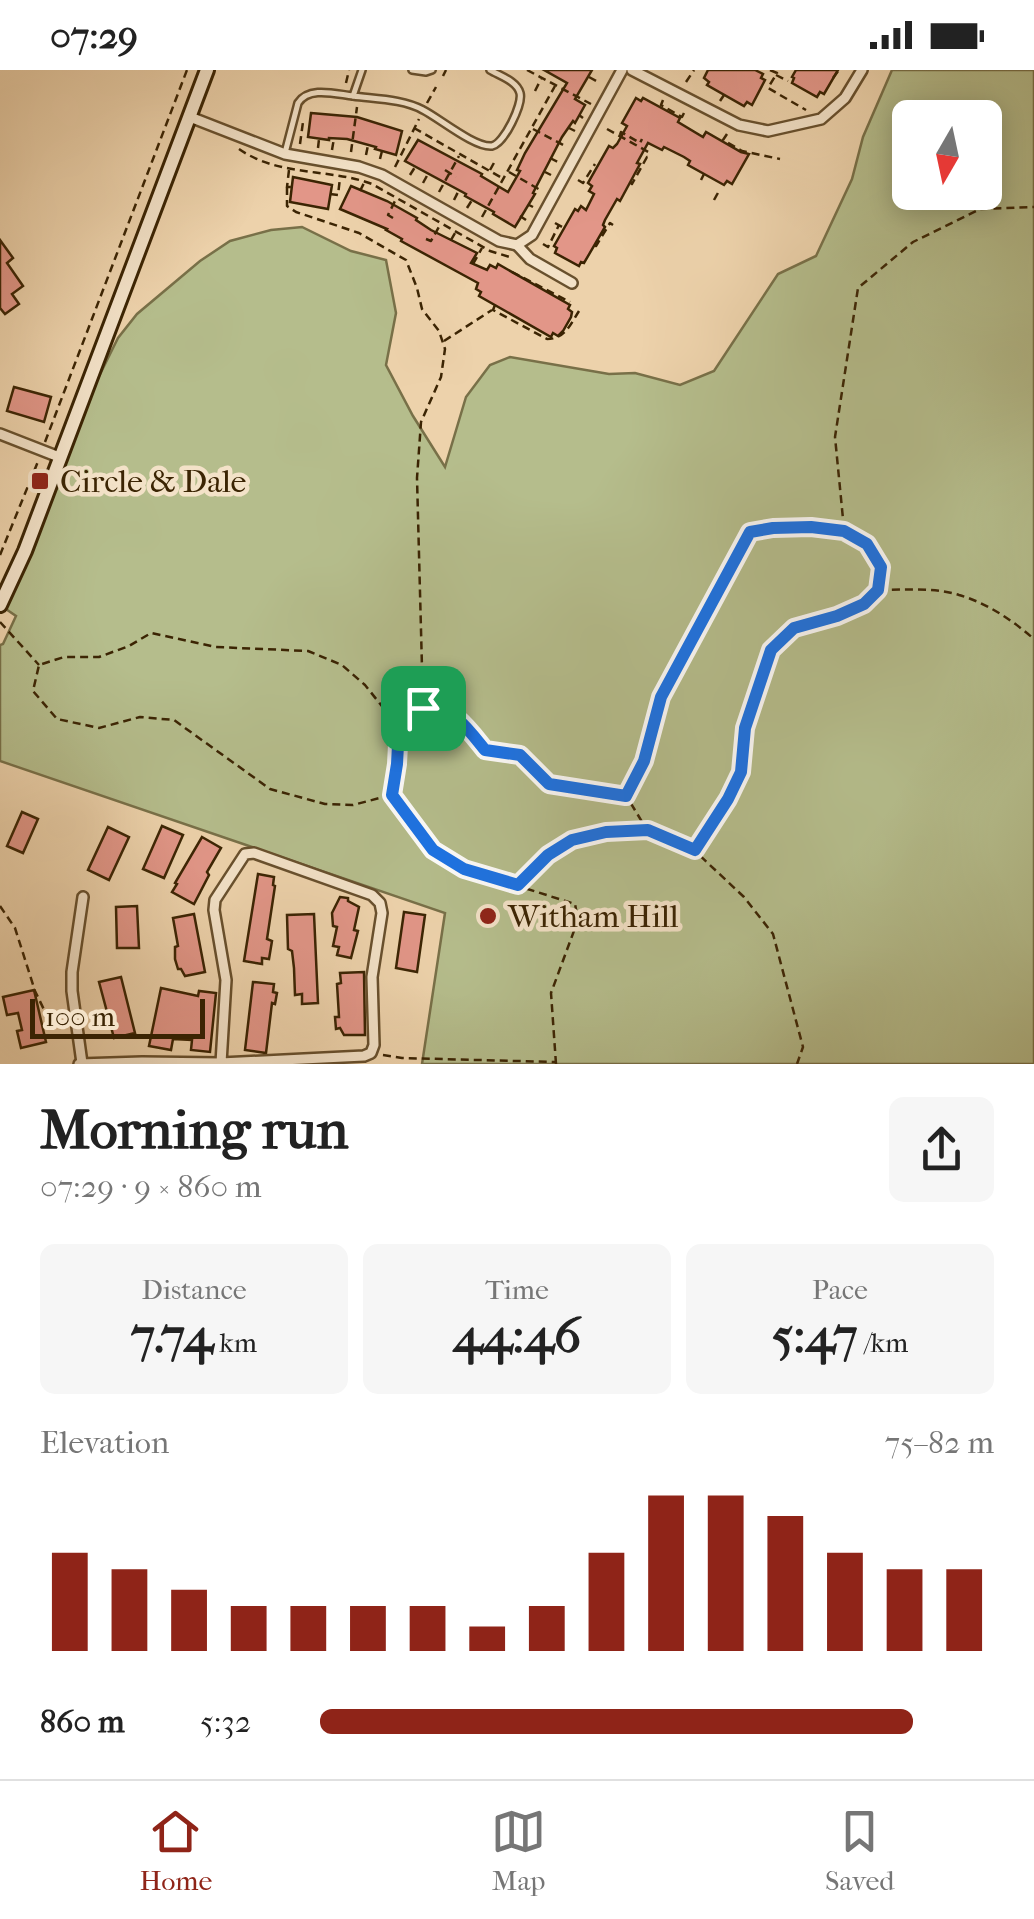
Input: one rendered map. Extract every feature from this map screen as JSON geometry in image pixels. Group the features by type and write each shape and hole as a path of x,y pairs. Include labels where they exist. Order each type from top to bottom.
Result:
{"main road":[{"path":"0,605 207,70"}],"street":[{"path":"517,245 532,235 622,70"},
{"path":"632,70 739,126 768,130 821,119 845,98 862,70"},
{"path":"190,117 285,154 382,175 499,241 517,245 530,259 572,282"},
{"path":"0,434 59,456"},
{"path":"83,897 72,972 80,1064 221,1064 364,1056 374,1045 372,978 382,914 380,903 372,896 254,853 245,854 215,900 226,980 221,1064"}],"lane":[{"path":"353,96 362,70"},
{"path":"412,70 432,70"},
{"path":"285,154 298,103 302,96 312,92 419,107 478,143 491,146 500,142 521,97 514,83 490,70"}],"path":[{"path":"46,439 188,70"},
{"path":"346,83 349,70"},
{"path":"442,76 446,70"},
{"path":"528,70 590,104"},
{"path":"686,82 694,70"},
{"path":"770,70 786,80 790,70"},
{"path":"834,78 839,70"},
{"path":"777,73 768,88 807,110"},
{"path":"588,76 602,84"},
{"path":"535,91 541,78"},
{"path":"482,216 555,86"},
{"path":"426,104 436,87"},
{"path":"720,100 724,94"},
{"path":"664,99 660,106 682,116 685,110"},
{"path":"351,152 352,121 357,106"},
{"path":"300,145 304,115"},
{"path":"396,167 419,118"},
{"path":"302,126 309,127"},
{"path":"414,128 504,179"},
{"path":"532,128 567,147"},
{"path":"569,128 576,131"},
{"path":"607,128 651,156 646,156 630,182"},
{"path":"354,131 361,132"},
{"path":"549,138 553,132"},
{"path":"620,136 621,132 640,143 642,139"},
{"path":"727,134 722,141 742,151 780,159"},
{"path":"332,150 334,138"},
{"path":"318,148 319,139"},
{"path":"755,153 756,142"},
{"path":"366,155 368,144"},
{"path":"399,144 410,153"},
{"path":"237,145 243,152 289,170 365,182 470,239 475,242 473,246 513,258"},
{"path":"380,160 382,151"},
{"path":"439,192 460,154"},
{"path":"550,158 558,162"},
{"path":"578,180 584,183 597,164 589,160"},
{"path":"490,171 496,161"},
{"path":"410,175 415,167"},
{"path":"289,170 287,206 359,233 406,260 422,309 439,330 445,349 441,377 421,422 417,478 423,708"},
{"path":"508,171 542,191"},
{"path":"304,179 305,172"},
{"path":"423,183 429,172"},
{"path":"447,172 456,177"},
{"path":"545,172 551,175"},
{"path":"318,183 320,174"},
{"path":"701,180 704,174"},
{"path":"330,194 338,195 340,177"},
{"path":"524,188 527,180"},
{"path":"360,191 365,182"},
{"path":"375,195 378,188"},
{"path":"454,200 459,190"},
{"path":"714,200 719,191"},
{"path":"338,192 346,196"},
{"path":"388,213 396,198"},
{"path":"467,208 472,200"},
{"path":"408,213 412,206"},
{"path":"844,531 835,438 858,288 913,242 980,209 1034,207"},
{"path":"487,208 494,212"},
{"path":"383,210 393,218"},
{"path":"420,223 425,214"},
{"path":"520,216 526,220"},
{"path":"426,239 431,241 442,223"},
{"path":"543,244 548,247 559,225"},
{"path":"595,245 612,225"},
{"path":"450,240 456,232"},
{"path":"465,246 470,239"},
{"path":"473,264 482,248"},
{"path":"512,272 570,302"},
{"path":"442,342 494,308 542,338 554,339 567,331 579,311"},
{"path":"0,555 38,459"},
{"path":"626,796 644,761 661,697 750,532 811,527 844,531 867,544 881,567 878,590 864,604 794,628 771,650 745,728 741,772 695,850"},
{"path":"878,590 957,594 1010,619 1034,639"},
{"path":"0,622 38,665"},
{"path":"38,665 64,657 99,657 150,633 216,646 308,650 342,664 399,726 392,795 433,850 464,869 575,904 578,920 551,993 556,1063 402,1058 371,1052"},
{"path":"38,665 33,691 57,719 99,728 140,716 174,720 270,789 325,804 352,805 392,795"},
{"path":"399,726 423,708 439,707 465,726 485,750 520,755 549,784 626,796 648,830"},
{"path":"518,885 548,855 572,840 606,832 648,830 695,850 744,898 773,934 803,1047 797,1064"},
{"path":"0,906 15,928 48,1018 78,1032"}],"green space":[{"path":"892,70 1034,70 1034,1064 422,1064 445,913 0,761 0,645 16,616 0,605 59,457 118,338 137,314 200,261 230,241 302,227 351,251 386,260 396,313 386,365 445,467 466,397 490,365 510,357 609,374 635,373 680,385 714,371 778,274 816,256 852,179 863,137"}],"building":[{"path":"544,70 592,70 575,99 585,105 562,137 515,227 466,194 405,161 418,140 508,192 525,153 567,83"},
{"path":"708,70 755,70 765,80 752,105 747,102 744,106 707,85 709,82 704,78"},
{"path":"796,70 838,70 824,94 820,92 817,97 792,83"},
{"path":"636,98 680,118 678,122 703,137 706,132 749,154 732,184 727,181 724,185 688,165 690,161 684,157 648,143 620,201 617,199 605,227 579,266 555,253 554,246 575,209 578,211 581,206 586,210 594,194 588,183 609,146 617,144 627,126 622,123"},
{"path":"311,113 357,117 402,131 396,155 347,139 308,137"},
{"path":"293,177 332,185 328,209 290,202"},
{"path":"351,186 387,201 431,230 477,253 471,263 487,270 498,264 570,305 571,317 563,331 551,337 479,296 478,283 401,241 387,229 340,209"},
{"path":"0,240 13,258 7,263 23,286 12,294 19,304 5,314 0,308"},
{"path":"14,387 51,397 44,422 7,411"},
{"path":"22,812 38,819 23,853 7,846"},
{"path":"162,826 183,835 164,878 143,869"},
{"path":"108,827 129,837 109,880 88,870"},
{"path":"202,837 221,848 194,904 172,892"},
{"path":"258,874 274,877 275,886 267,939 272,941 269,959 262,958 262,964 244,961"},
{"path":"340,897 359,907 351,958 337,955 339,947 333,946 337,927 333,926 332,913"},
{"path":"137,906 139,948 117,948 116,907"},
{"path":"404,912 425,915 417,972 396,968"},
{"path":"194,914 205,972 185,976 175,959 178,946 173,918"},
{"path":"314,914 318,1003 302,1004 302,994 295,995 287,915"},
{"path":"364,972 365,1035 344,1035 340,1028 336,1029 335,1017 339,1017 340,973"},
{"path":"121,977 135,1033 114,1038 99,982"},
{"path":"253,982 274,984 273,992 277,993 275,1004 272,1003 266,1053 245,1050"},
{"path":"161,988 198,996 199,991 216,993 210,1052 191,1050 192,1040 173,1039 171,1050 149,1046"},
{"path":"34,990 46,1042 21,1048 18,1013 7,1015 3,997"}],"place":[{"name":"Circle & Dale","path":"40,481"},
{"name":"Witham Hill","path":"488,916"}],"route":[{"path":"811,527 844,531 867,544 881,567 878,590 864,604 794,628 771,650 745,728 741,772 695,850 648,830 606,832 572,840 548,855 518,885 464,869 433,850 392,795 399,726 423,708 439,707 465,726 485,750 520,755 549,784 626,796 644,761 661,697 750,532 811,527"}]}
